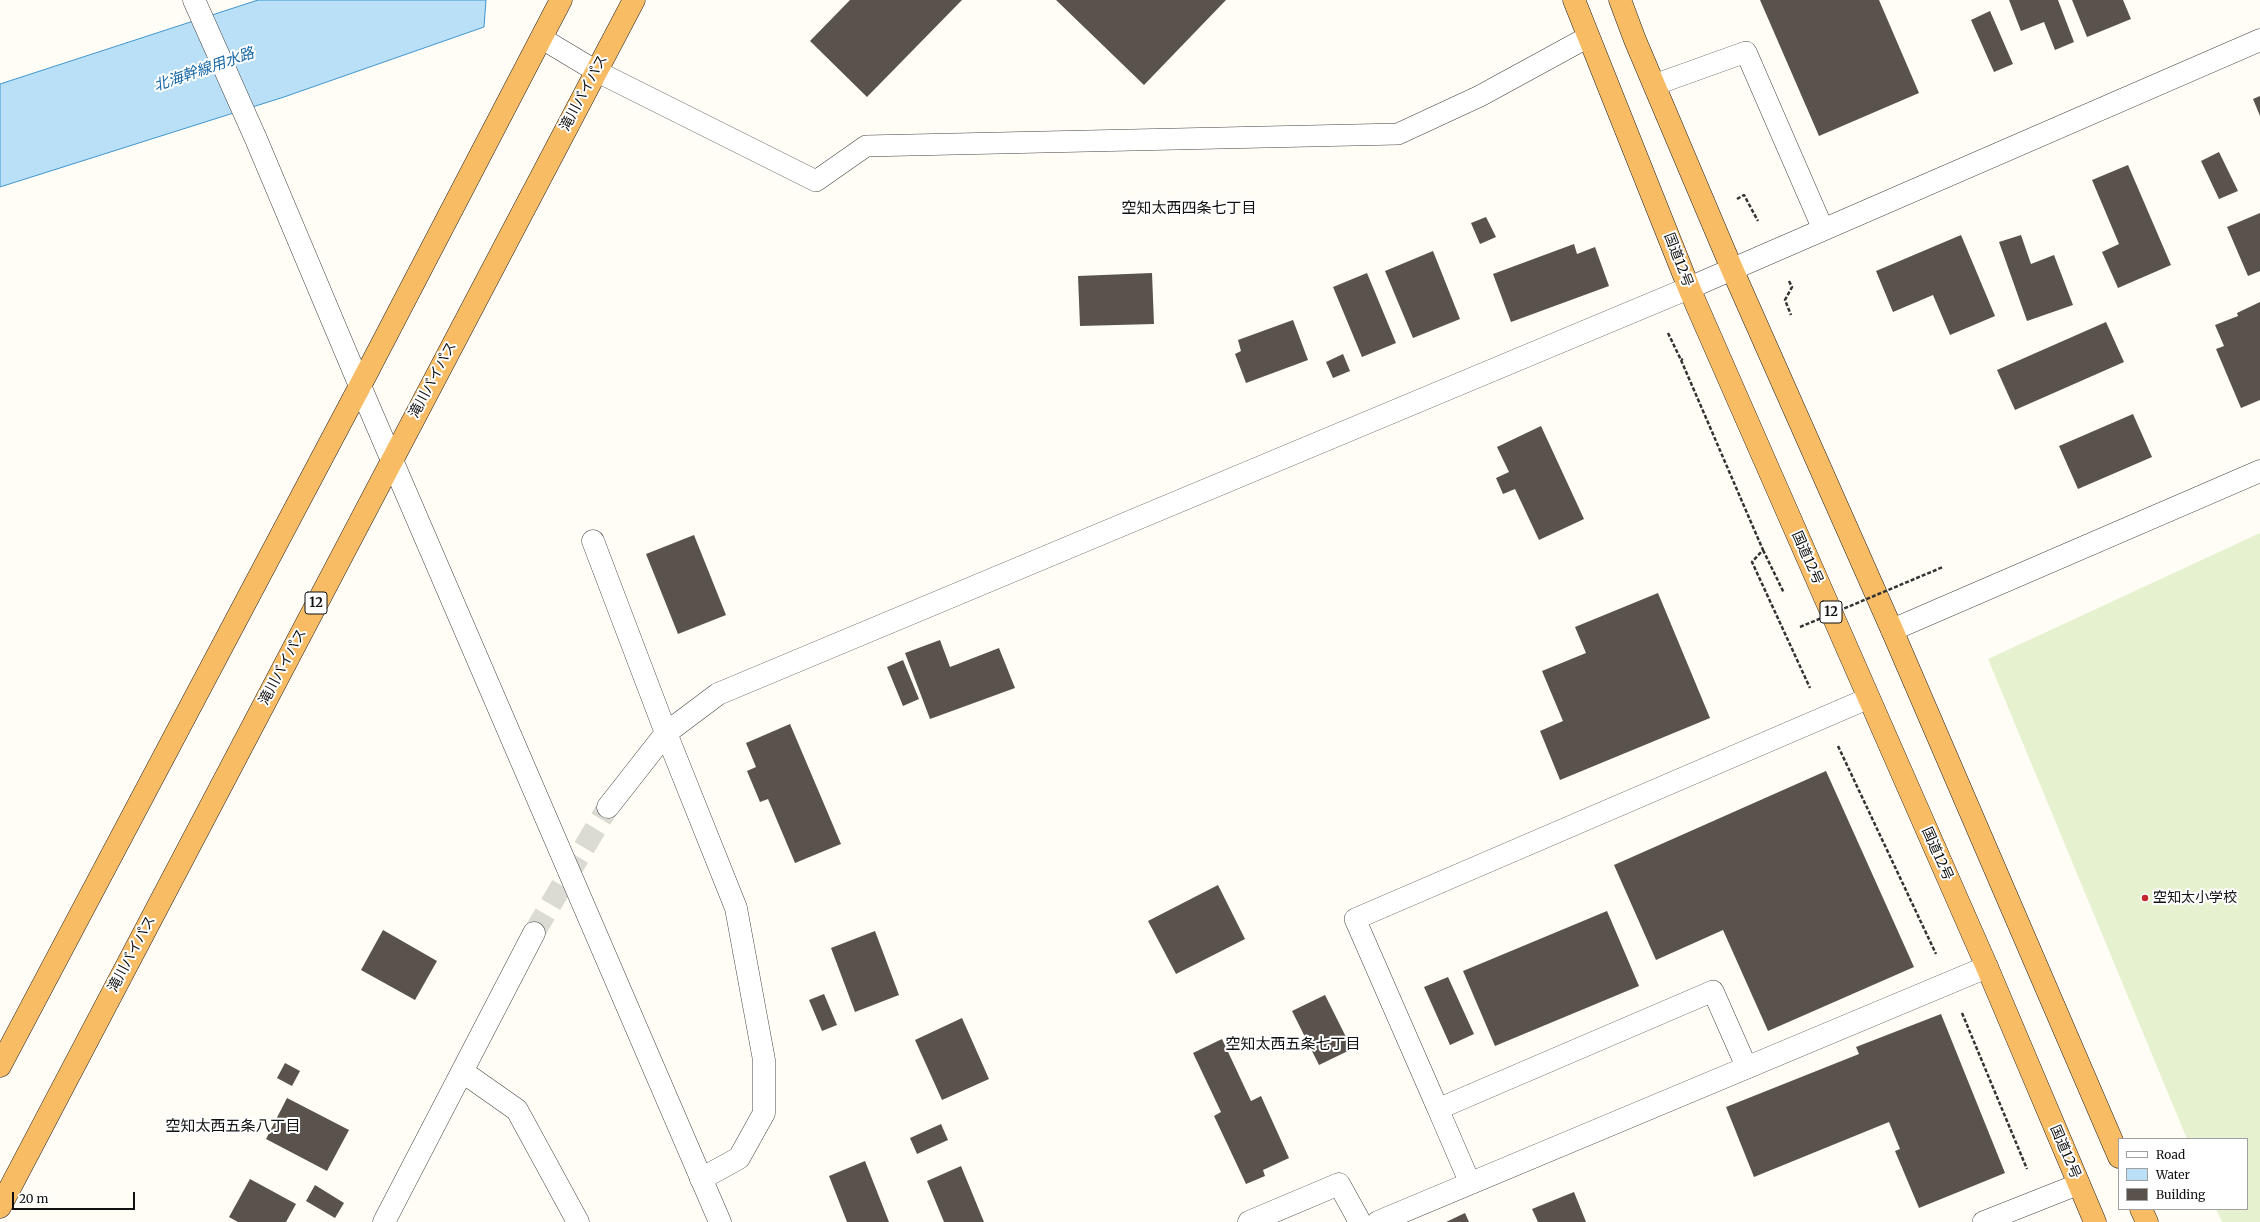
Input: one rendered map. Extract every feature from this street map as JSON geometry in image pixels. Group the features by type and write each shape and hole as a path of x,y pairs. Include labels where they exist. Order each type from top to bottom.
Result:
{"highway":[{"path":"0,1066 360,386 561,0"},
{"name":"滝川バイパス","path":"0,1206 634,0"},
{"name":"国道12号","path":"1574,0 1689,288 1987,967 2095,1222"},
{"path":"1620,0 1654,85 1732,269 1892,630 2118,1155"},
{"path":"2142,1210 2147,1222"}],"street":[{"path":"196,4 256,139 360,386 720,1222"},
{"path":"608,807 666,733 718,694 1689,288 2260,40"},
{"path":"1892,630 2260,471"},
{"path":"593,541 666,733 736,908 764,1060 764,1113 739,1158 701,1179"},
{"path":"384,1222 534,933"},
{"path":"1378,1222 1987,967"},
{"path":"463,1072 517,1110 578,1222"},
{"path":"1249,1222 1339,1184 1360,1222"}],"lane":[{"path":"542,38 596,71 816,181 866,146 1398,134 1480,96 1588,37"},
{"path":"1654,85 1746,52 1823,229"},
{"path":"1470,1183 1355,919 1869,698"},
{"path":"1438,1109 1713,991 1747,1068"},
{"path":"1983,1222 2079,1184"}],"path":[{"path":"1681,360 1773,568"},
{"path":"1764,550 1752,562 1950,983 2040,1200"},
{"path":"1800,627 1943,568"}],"green space":[{"name":"空知太小学校","path":"2260,533 2260,1222 2222,1222 2216,1210 2248,1210 2248,1138 2187,1138 1988,659"}],"water":[{"name":"北海幹線用水路","path":"258,0 486,0 484,27 284,97 0,187 0,84"}],"building":[{"path":"850,0 962,0 867,97 810,41"},
{"path":"1056,0 1226,0 1144,85"},
{"path":"1760,0 1879,0 1919,93 1819,136"},
{"path":"2009,0 2058,0 2074,42 2055,50 2044,22 2021,31"},
{"path":"2072,0 2123,0 2131,19 2087,37"},
{"path":"1990,11 2013,64 1994,72 1971,20"},
{"path":"2260,96 2260,116 2253,99"},
{"path":"2219,152 2238,191 2219,199 2201,161"},
{"path":"2128,165 2171,265 2118,288 2102,252 2119,244 2092,180"},
{"path":"2260,213 2260,271 2248,276 2227,227"},
{"path":"1486,217 1496,237 1480,244 1471,223"},
{"path":"1961,235 1995,316 1950,335 1933,295 1893,312 1876,271"},
{"path":"2021,235 2031,264 2054,255 2073,305 2027,321 1999,242"},
{"path":"1574,244 1577,254 1595,247 1609,286 1511,322 1493,274"},
{"path":"1433,251 1460,319 1413,338 1385,271"},
{"path":"1152,273 1154,324 1080,326 1078,276"},
{"path":"1367,273 1396,343 1362,357 1333,287"},
{"path":"2260,302 2260,400 2241,408 2216,349 2224,346 2215,325 2238,316 2237,313"},
{"path":"1293,320 1308,360 1246,383 1235,354 1241,351 1238,340"},
{"path":"2106,322 2124,362 2015,410 1997,370"},
{"path":"1343,354 1350,371 1333,378 1326,362"},
{"path":"2133,414 2152,457 2078,489 2059,446"},
{"path":"1541,426 1584,519 1539,540 1515,489 1503,494 1496,478 1509,472 1497,447"},
{"path":"694,535 726,615 678,634 646,554"},
{"path":"1658,593 1710,718 1560,780 1540,731 1563,721 1542,671 1586,653 1575,627"},
{"path":"940,640 950,667 999,648 1015,688 930,719 905,653"},
{"path":"903,660 919,699 903,706 887,667"},
{"path":"790,724 841,844 795,863 768,799 760,802 747,771 756,767 746,743"},
{"path":"1826,771 1914,967 1768,1031 1723,930 1656,960 1614,865"},
{"path":"1218,885 1245,939 1176,974 1148,921"},
{"path":"1607,911 1639,986 1495,1046 1463,971"},
{"path":"383,930 437,961 415,1000 361,970"},
{"path":"875,931 899,995 855,1012 831,948"},
{"path":"1448,977 1474,1034 1450,1045 1424,987"},
{"path":"824,994 837,1025 822,1031 809,1000"},
{"path":"1325,995 1352,1049 1319,1065 1292,1011"},
{"path":"1941,1014 2005,1173 1919,1208 1895,1151 1900,1149 1889,1122 1754,1177 1726,1107 1859,1054 1856,1047"},
{"path":"962,1018 989,1079 942,1100 915,1040"},
{"path":"1222,1039 1251,1101 1261,1096 1289,1158 1263,1170 1265,1176 1246,1184 1214,1116 1221,1112 1193,1053"},
{"path":"285,1063 300,1071 292,1086 277,1078"},
{"path":"287,1098 349,1130 327,1171 266,1139"},
{"path":"941,1124 948,1140 917,1154 910,1138"},
{"path":"865,1161 889,1222 847,1222 829,1176"},
{"path":"961,1166 984,1222 944,1222 927,1181"},
{"path":"250,1179 296,1204 286,1222 238,1222 229,1217"},
{"path":"315,1185 344,1203 335,1218 306,1201"},
{"path":"1574,1192 1586,1222 1538,1222 1532,1209"},
{"path":"1465,1213 1469,1222 1446,1222"}],"tunnel":[{"path":"534,933 608,807"}],"place":[{"name":"空知太小学校","path":"2145,898"}],"district":[{"name":"空知太西四条七丁目","path":"1189,209"},
{"name":"空知太西五条七丁目","path":"1293,1045"},
{"name":"空知太西五条八丁目","path":"233,1127"}]}
